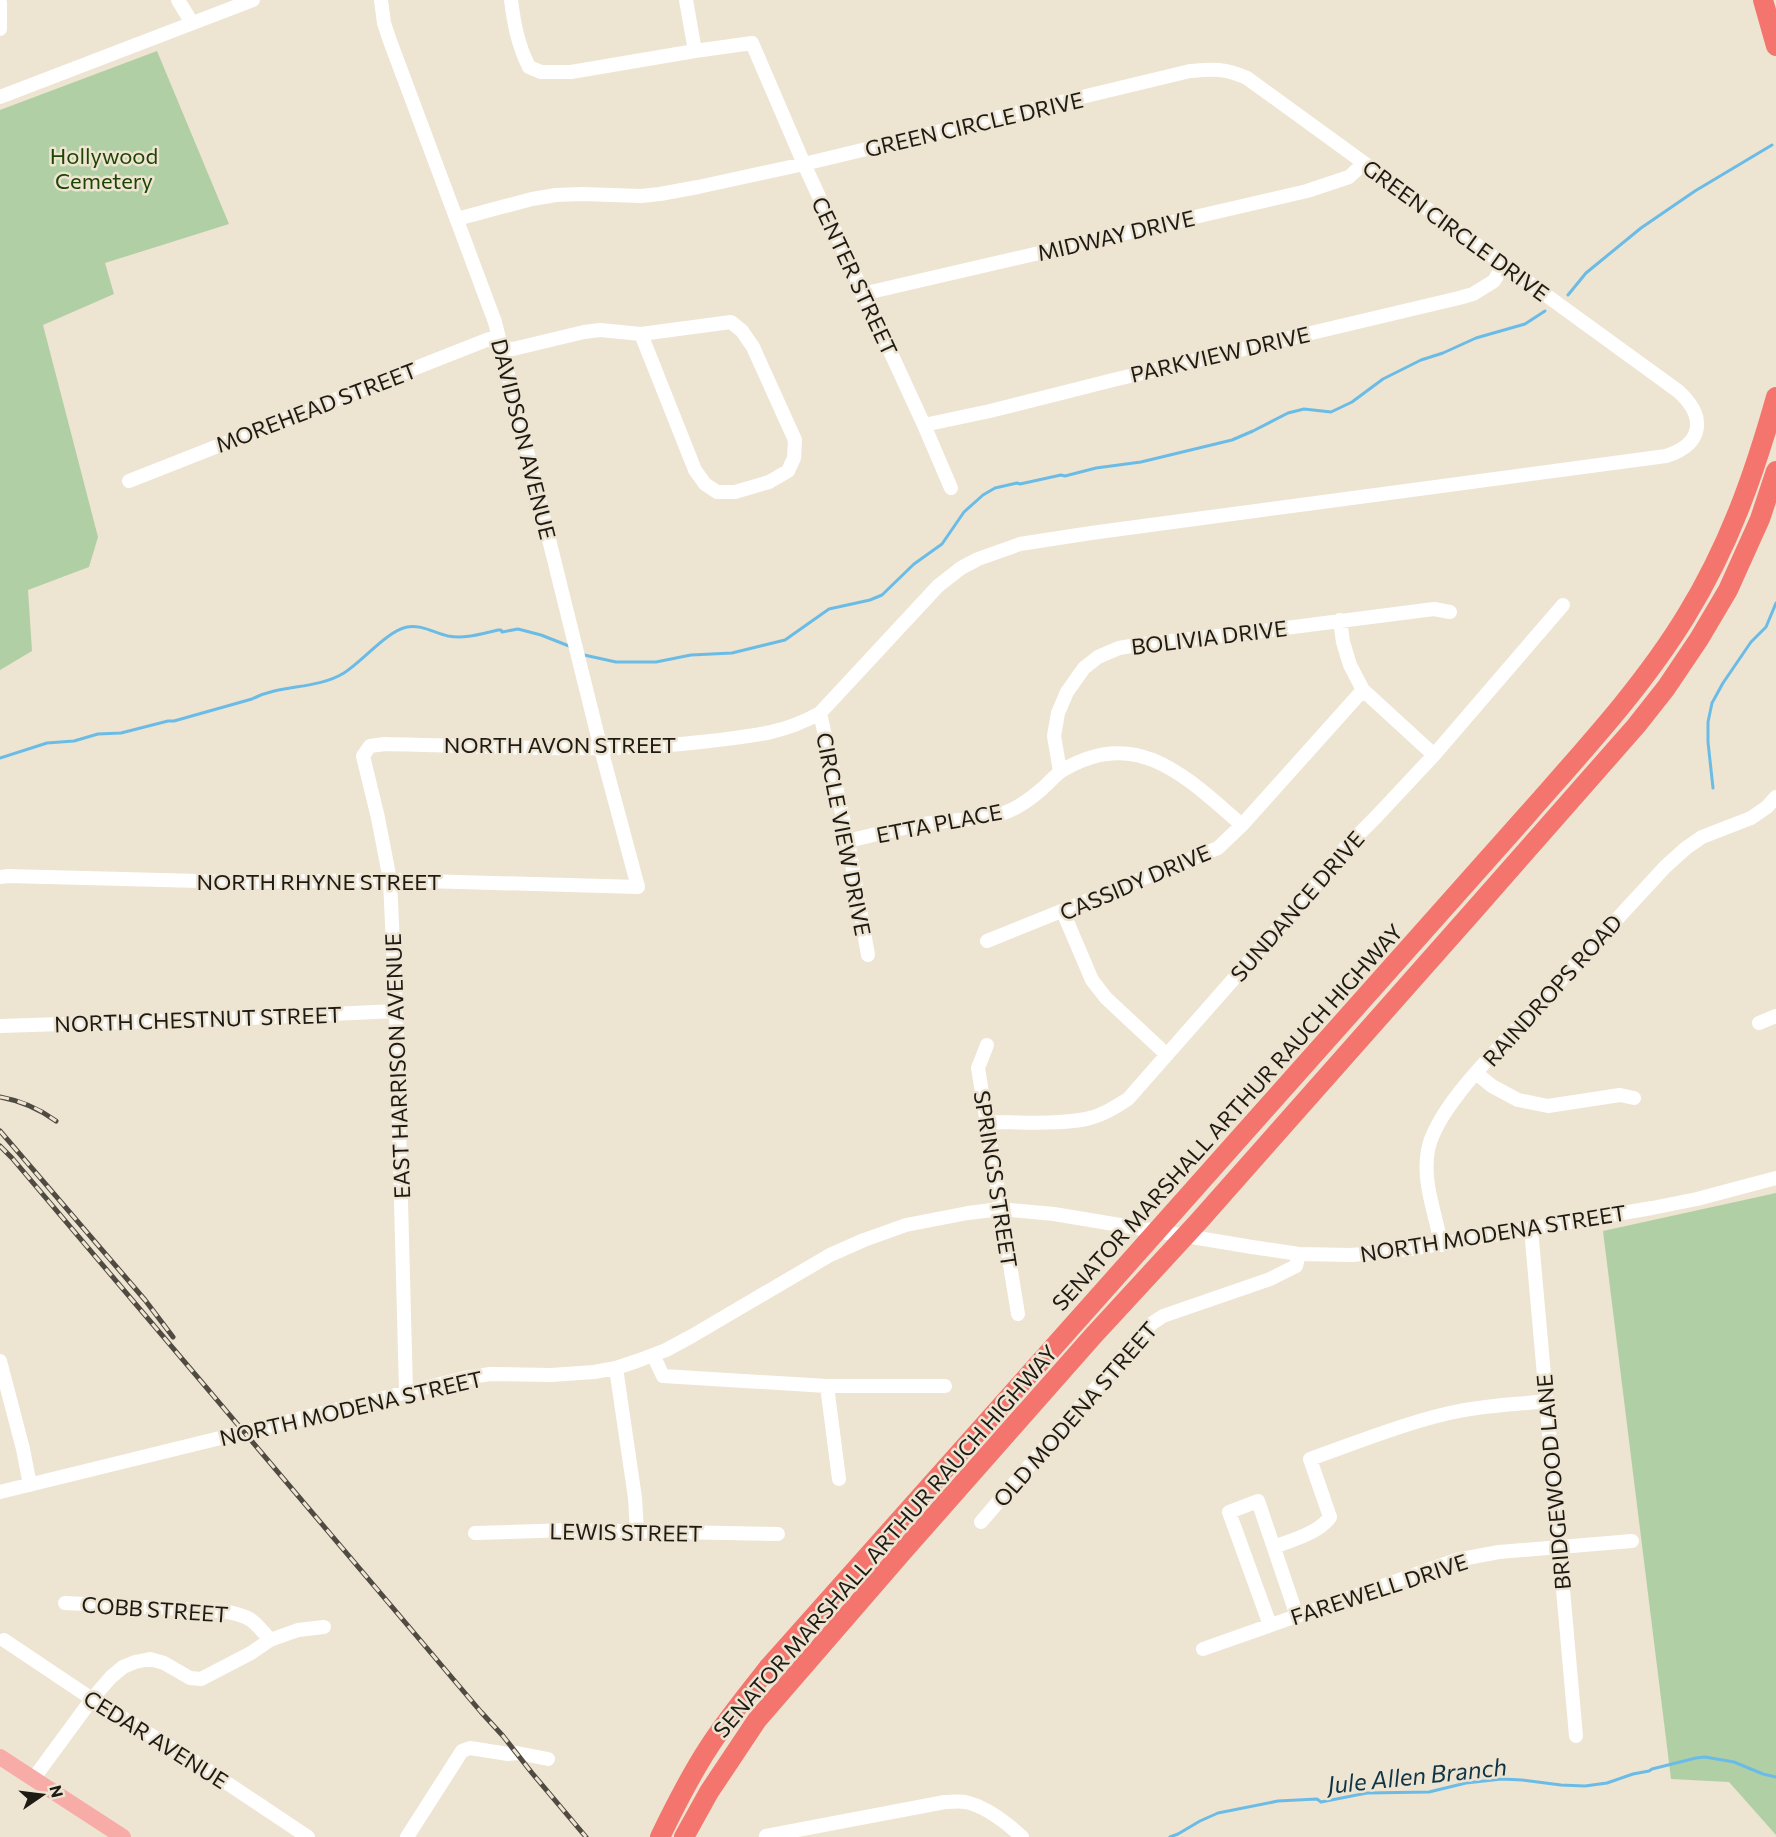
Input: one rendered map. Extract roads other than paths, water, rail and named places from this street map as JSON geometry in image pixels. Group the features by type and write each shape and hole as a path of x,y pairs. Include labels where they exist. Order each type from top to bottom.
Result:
{"highway":[{"path":"1763,0 1776,46"},
{"name":"SENATOR MARSHALL ARTHUR RAUCH HIGHWAY","path":"660,1837 684,1788 709,1746 768,1668 1527,815 1642,681 1686,615 1724,545 1743,502 1776,397"},
{"name":"SENATOR MARSHALL ARTHUR RAUCH HIGHWAY","path":"684,1837 709,1792 757,1720 1093,1336 1199,1221 1476,908 1666,688 1728,590 1760,519 1776,471"},
{"path":"692,1837 709,1792"}],"main road":[{"path":"0,1757 123,1837"}],"street":[{"path":"178,0 192,23"},
{"path":"0,97 254,0"},
{"name":"DAVIDSON AVENUE","path":"381,0 384,23 390,41 488,302 502,348 638,887"},
{"path":"511,0 518,42 523,56 529,67 541,72 570,72 695,51 686,0"},
{"path":"0,3 0,29"},
{"name":"CENTER STREET","path":"695,51 752,43 862,294 951,488"},
{"name":"GREEN CIRCLE DRIVE","path":"457,219 532,199 582,194 641,196 660,194 804,164 1190,71 1230,70 1247,78 1678,391 1690,402 1695,413 1697,426 1694,437 1678,452 1666,456 1090,533 1020,544 970,563"},
{"name":"MIDWAY DRIVE","path":"862,294 1307,191 1349,177 1364,163"},
{"name":"PARKVIEW DRIVE","path":"924,425 1459,298 1473,294 1494,281 1504,264"},
{"path":"502,348 513,349 600,330 641,334 731,322 742,331 753,347 795,440 794,458 788,471 769,482 735,492 717,492 705,484 695,470 641,334"},
{"name":"MOREHEAD STREET","path":"129,481 489,339 502,348"},
{"name":"NORTH AVON STREET","path":"370,746 397,744 602,749 689,743 761,734 801,724 820,713 938,586 970,563"},
{"name":"SUNDANCE DRIVE","path":"987,1122 1087,1119 1109,1111 1128,1098 1311,891 1344,848 1434,754 1563,605"},
{"name":"BOLIVIA DRIVE","path":"1060,771 1054,736 1058,713 1067,692 1084,668 1098,657 1119,648 1434,609 1450,612"},
{"path":"1340,620 1343,642 1350,665 1363,690 1434,754"},
{"name":"CASSIDY DRIVE","path":"987,941 1218,848 1242,825 1363,690"},
{"name":"CIRCLE VIEW DRIVE","path":"820,713 848,841 868,955"},
{"name":"EAST HARRISON AVENUE","path":"370,746 363,756 390,880 396,1011 406,1391"},
{"name":"ETTA PLACE","path":"848,841 936,822 984,818 1009,810 1031,799 1060,771 1089,756 1116,752 1143,756 1162,763 1190,782 1242,825"},
{"name":"RAINDROPS ROAD","path":"1441,1245 1426,1176 1428,1150 1434,1130 1442,1116 1476,1073 1665,867 1702,837 1751,818 1767,807 1776,797"},
{"name":"NORTH RHYNE STREET","path":"0,877 238,882 390,880 638,887"},
{"path":"1063,912 1092,980 1106,998 1167,1055"},
{"name":"NORTH CHESTNUT STREET","path":"0,1026 396,1011"},
{"path":"1759,1023 1776,1016"},
{"name":"SPRINGS STREET","path":"987,1045 978,1068 1018,1314"},
{"path":"1476,1073 1492,1086 1518,1100 1548,1106 1620,1095 1634,1098"},
{"name":"NORTH MODENA STREET","path":"0,1492 465,1378 490,1374 570,1374 616,1368 653,1355 692,1336 830,1255 906,1225 946,1217 1000,1209 1054,1214 1299,1254 1352,1255 1441,1245 1697,1199 1776,1178"},
{"name":"BRIDGEWOOD LANE","path":"1531,1229 1576,1736"},
{"name":"OLD MODENA STREET","path":"981,1522 1150,1324 1163,1316 1270,1280 1296,1266 1299,1254"},
{"path":"653,1355 663,1376 827,1386 945,1386"},
{"path":"0,1361 30,1485"},
{"path":"616,1368 635,1498 637,1532"},
{"path":"827,1386 839,1479"},
{"path":"1274,1547 1312,1531 1326,1523 1330,1517 1310,1459 1441,1414 1546,1401"},
{"path":"1270,1625 1229,1512 1258,1501 1297,1616"},
{"name":"LEWIS STREET","path":"475,1533 569,1530 778,1534"},
{"name":"FAREWELL DRIVE","path":"1203,1649 1456,1560 1499,1552 1632,1541"},
{"name":"COBB STREET","path":"65,1603 223,1611 240,1614 255,1622 270,1640"},
{"path":"34,1778 92,1699 123,1667 150,1659 164,1663 190,1678 201,1679 251,1653 270,1640 298,1630 324,1627"},
{"name":"CEDAR AVENUE","path":"4,1640 308,1837"},
{"path":"407,1837 462,1751 470,1748 548,1759"},
{"path":"766,1836 945,1802 965,1802 988,1812 1021,1836"}],"waterway":[{"path":"1568,295 1586,273 1641,228 1695,191 1772,145"},
{"path":"584,655 616,662 656,662 691,655 732,653 785,640 829,609 882,595 914,564 942,544 964,512 983,495 995,488 1065,476 1096,468 1141,462 1232,440 1288,413 1304,409 1331,412 1352,402 1383,379 1421,360 1476,338 1525,324 1545,311"},
{"path":"1713,788 1708,742 1708,722 1712,703 1751,642 1766,627 1776,603"},
{"path":"0,758 47,743 74,741 98,734 121,733 174,721 274,691 322,682 344,673 391,634 412,626 448,636 461,637 518,629 569,646"},
{"name":"Jule Allen Branch","path":"1170,1837 1218,1813 1278,1801 1317,1799 1321,1802 1367,1793 1429,1792 1466,1783 1502,1779 1585,1786 1607,1783 1633,1774 1705,1757 1734,1762 1776,1777"}],"railway":[{"path":"0,1097 30,1106 56,1121"},
{"path":"0,1131 145,1300 173,1337"},
{"path":"0,1146 503,1736 586,1837"}],"park label":[{"name":"Hollywood Cemetery","path":"104,168"}]}
